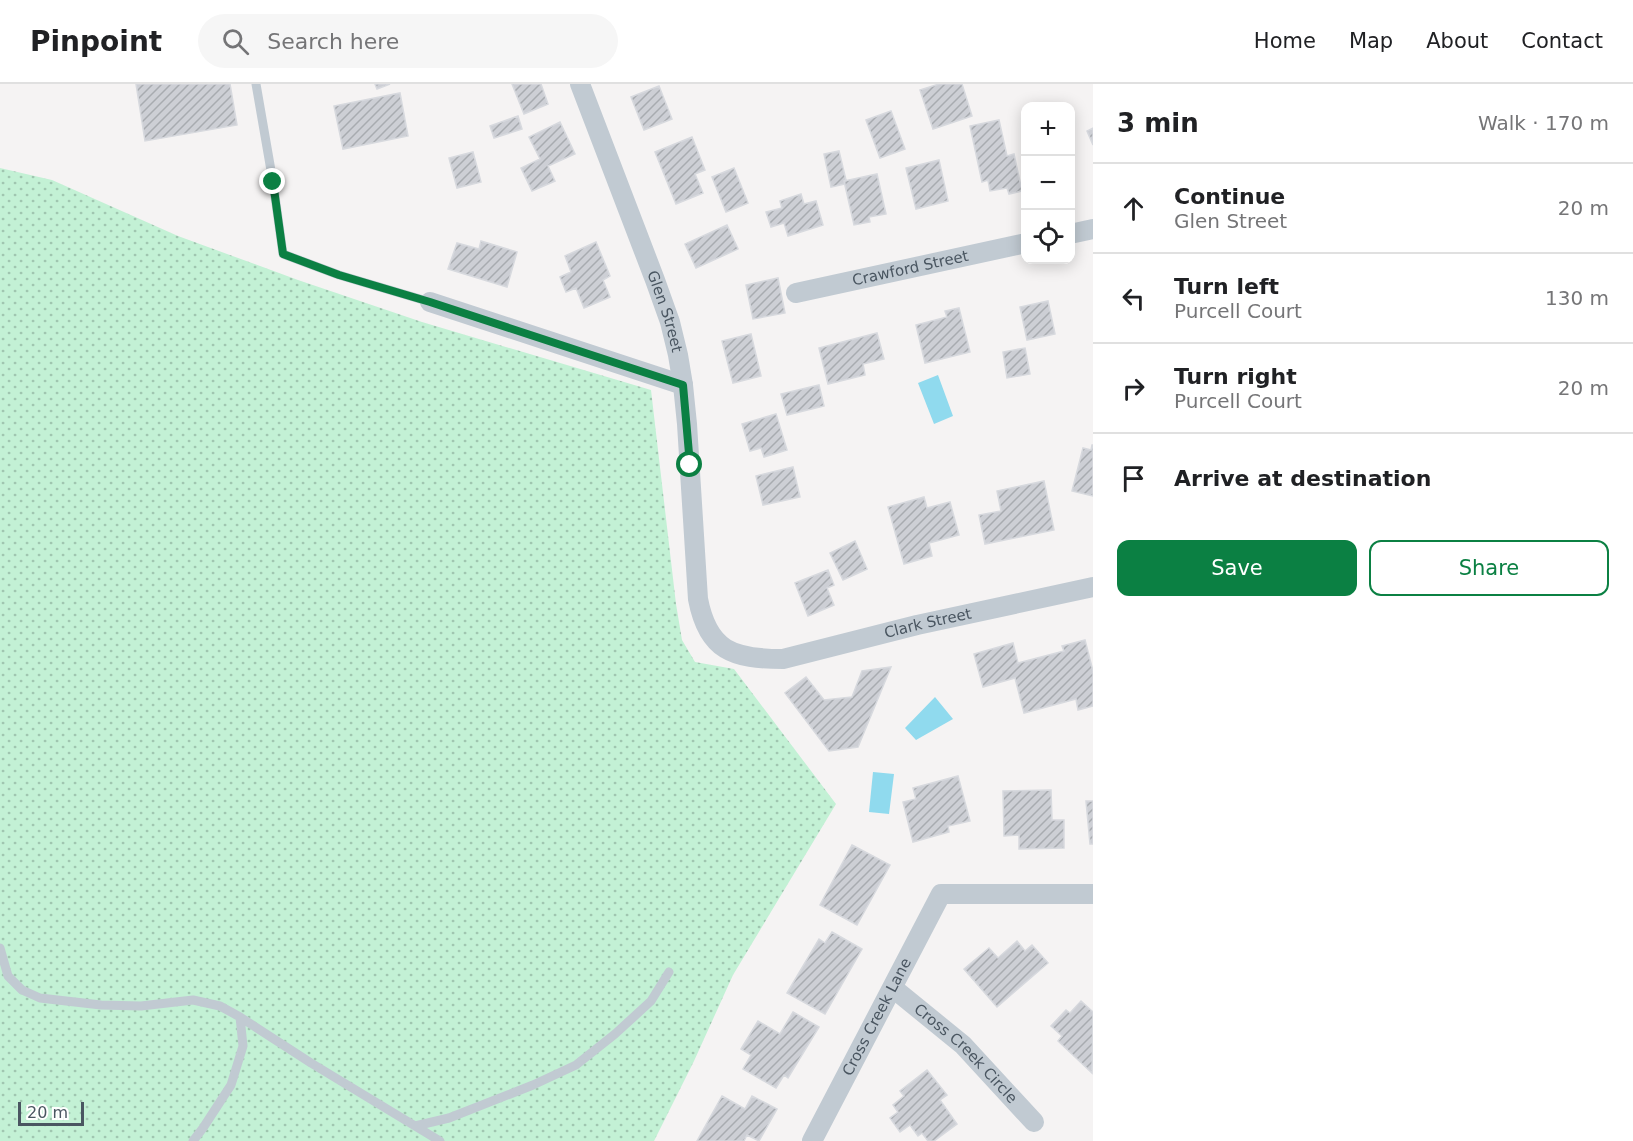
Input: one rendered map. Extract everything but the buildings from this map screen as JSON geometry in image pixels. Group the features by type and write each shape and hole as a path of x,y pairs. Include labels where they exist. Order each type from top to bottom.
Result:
{"street":[{"name":"Glen Street","path":"580,84 666,311 678,355 683,385 701,615 714,641 726,650 762,659"},
{"path":"1075,233 1093,229"},
{"name":"Crawford Street","path":"796,293 1021,244"},
{"path":"430,302 683,385"},
{"name":"Clark Street","path":"762,659 783,659 917,626 1093,588"},
{"name":"Cross Creek Lane","path":"812,1141 941,894 1093,894"},
{"name":"Cross Creek Circle","path":"893,988 963,1044 1034,1122"}],"lane":[{"path":"256,84 283,254 339,275 430,302"},
{"path":"0,948 8,976 22,990 40,999 111,1005 141,1005 192,1000 220,1006 440,1141"},
{"path":"416,1126 449,1118 533,1085 576,1065 651,1001 669,972"},
{"path":"193,1141 231,1085 243,1046 240,1017"}],"green space":[{"path":"0,168 52,180 178,236 298,280 422,322 651,390 682,640 695,662 734,669 836,804 733,975 654,1141 0,1141"}],"water":[{"path":"938,375 953,416 934,424 918,383"},
{"path":"935,697 953,719 916,740 905,728"},
{"path":"873,772 894,774 889,814 869,812"}],"route":[{"path":"273,182 283,254 339,275 430,302 683,385 690,465"}]}
